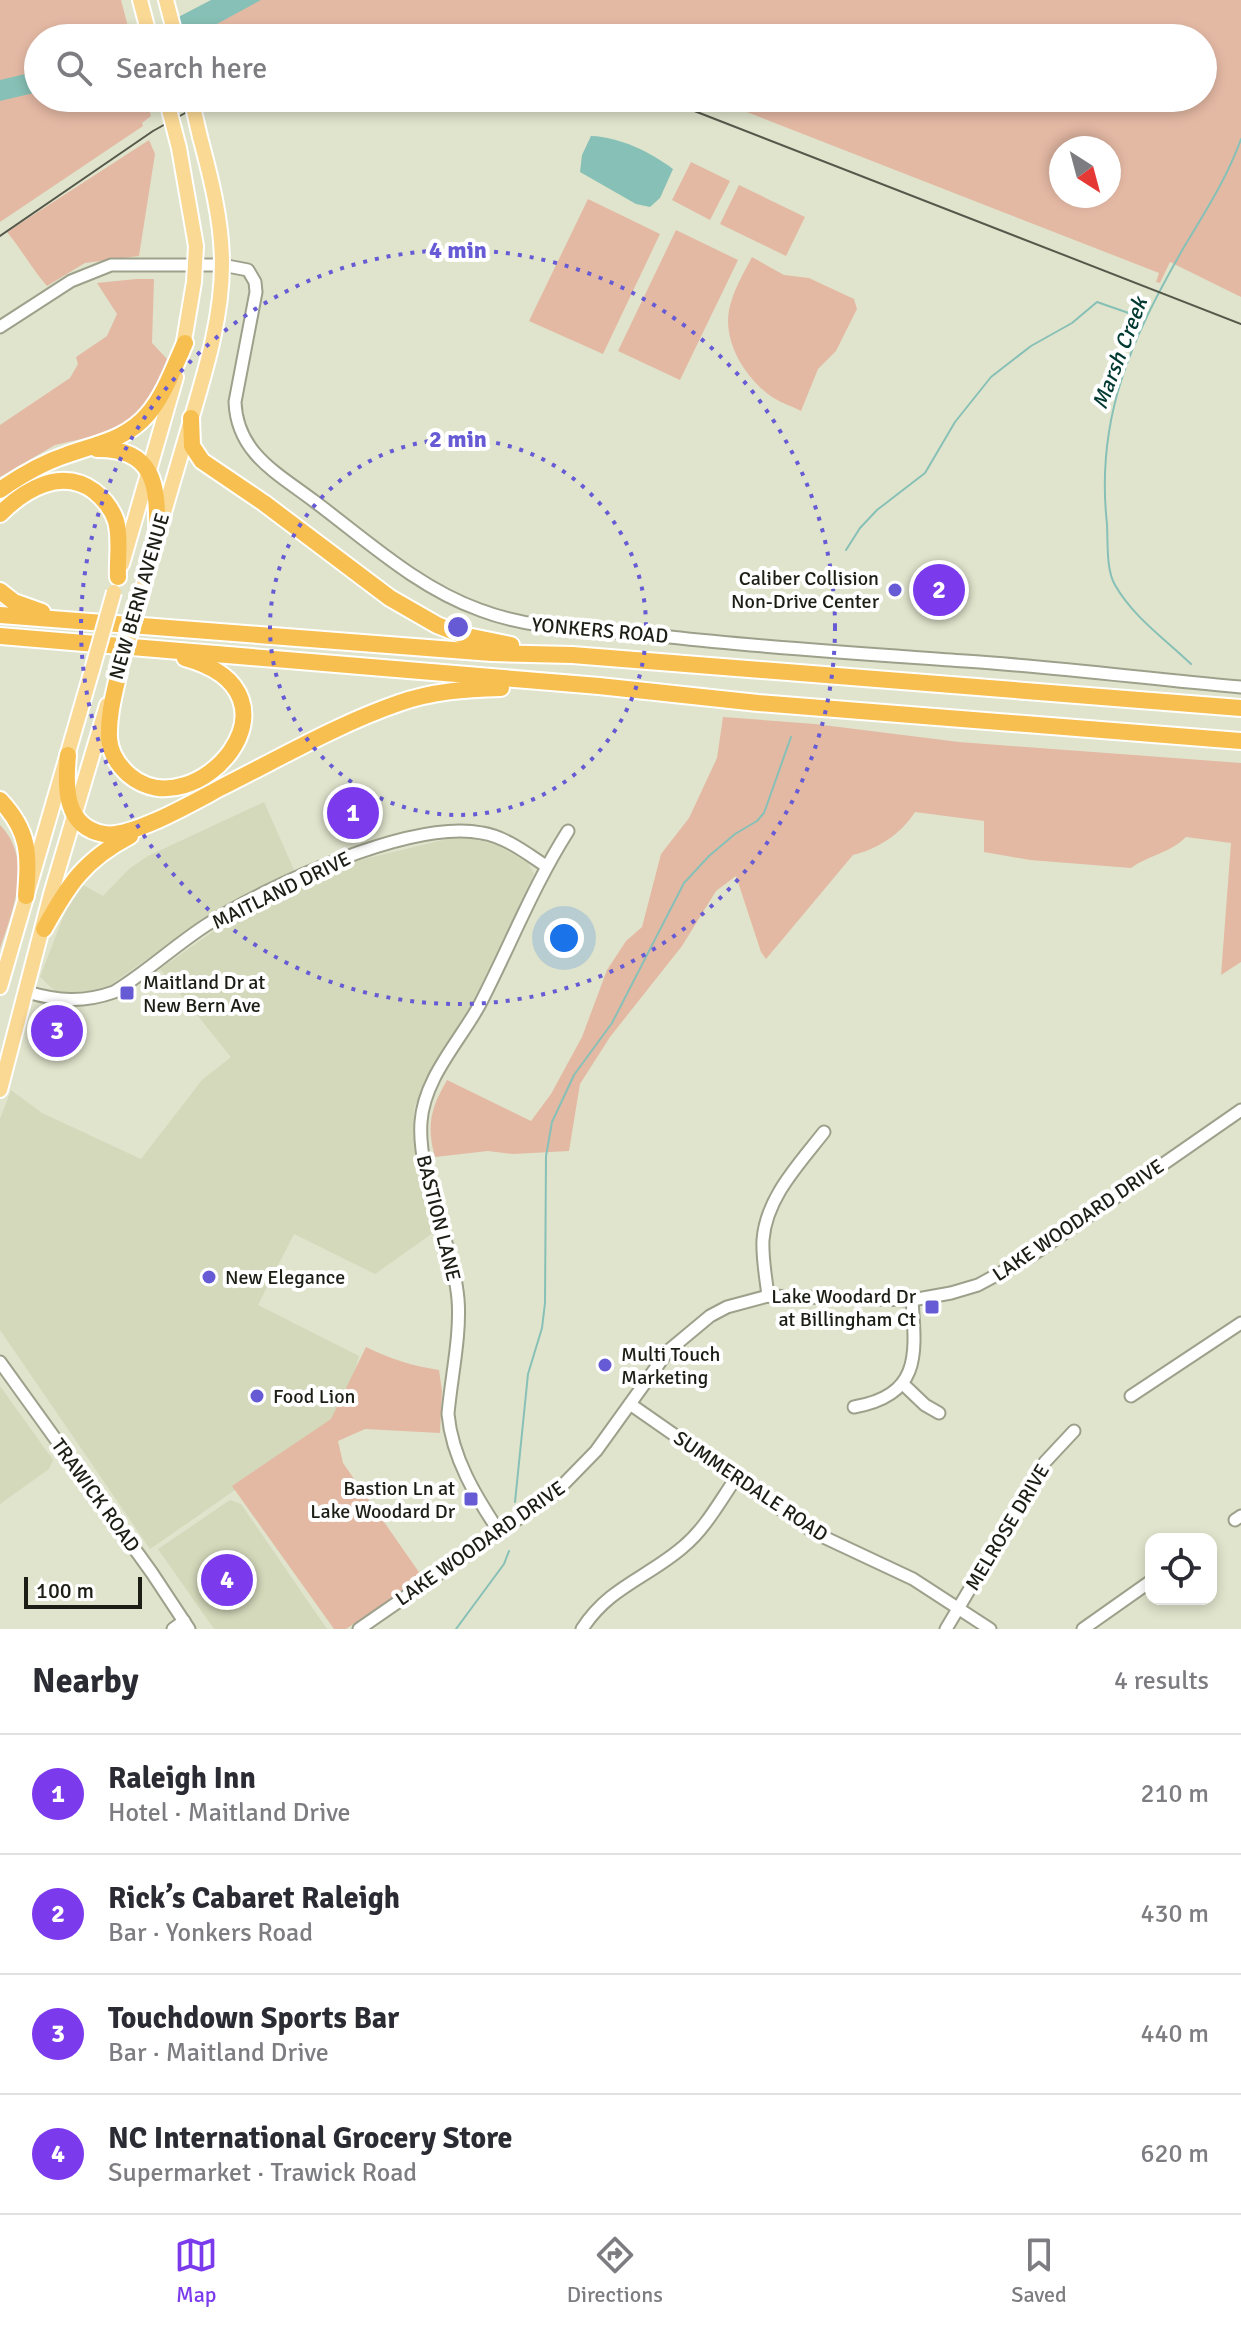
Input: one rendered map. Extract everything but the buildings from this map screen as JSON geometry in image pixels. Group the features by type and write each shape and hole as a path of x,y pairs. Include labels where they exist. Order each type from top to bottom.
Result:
{"highway":[{"path":"0,490 35,469 116,439 142,420 160,398 185,343"},
{"path":"191,418 192,446 202,461 264,503 390,598 437,625 462,635 572,655"},
{"path":"84,449 120,450 148,470 157,494 157,532"},
{"path":"0,514 19,497 45,483 72,481 88,487 103,499 116,523 116,584"},
{"path":"0,591 14,602 66,620"},
{"path":"0,615 492,653 572,655 1241,708"},
{"path":"0,636 558,682 758,703 1241,741"},
{"path":"119,672 109,738 113,754 125,771 152,788 172,788 194,781 218,766 235,747 242,730 244,713 235,688 211,667 149,648"},
{"path":"68,755 65,789 74,815 96,832 111,835 128,832 177,810 399,703 455,689 525,687 558,682"},
{"path":"0,800 18,822 27,845 26,896"},
{"path":"44,929 65,890 86,865 108,848 177,810"}],"main road":[{"path":"140,0 146,24"},
{"path":"166,0 172,24"},
{"name":"NEW BERN AVENUE","path":"0,987 185,343 196,267 194,231 170,112"},
{"name":"NEW BERN AVENUE","path":"0,1090 97,733 119,672 214,335 222,265 211,181 194,112"}],"street":[{"path":"0,327 71,281 111,265 222,265"},
{"name":"YONKERS ROAD","path":"222,265 243,268 251,273 255,282 254,304 235,402 236,419 246,444 273,470 423,581 476,609 524,623 569,628 1241,687"},
{"name":"MAITLAND DRIVE","path":"27,992 67,1001 114,992 206,925 235,909 349,855 429,834 460,831 495,836 546,866"},
{"name":"BASTION LANE","path":"500,1533 466,1475 453,1446 449,1426 458,1300 422,1150 421,1120 428,1089 481,1002 546,866 568,831"},
{"name":"LAKE WOODARD DRIVE","path":"366,1627 539,1507 596,1451 668,1351 695,1326 727,1307 768,1296 912,1300 965,1290 1006,1272 1241,1110"},
{"path":"768,1296 763,1244 766,1221 783,1186 824,1132"},
{"path":"854,1407 878,1401 903,1384 915,1349 912,1300"},
{"path":"1131,1396 1241,1323"},
{"name":"TRAWICK ROAD","path":"0,1362 187,1625"},
{"path":"903,1384 925,1405 939,1413"},
{"name":"SUMMERDALE ROAD","path":"630,1404 815,1533 913,1579 990,1629"},
{"name":"MELROSE DRIVE","path":"946,1629 1045,1462 1074,1431"},
{"path":"582,1629 596,1607 664,1562 692,1539 736,1478"},
{"path":"1083,1629 1145,1585"},
{"path":"173,1629 187,1625"}],"shaded area":[{"path":"0,0 121,0 127,24 24,24 24,112 150,112 151,116 142,123 143,126 0,222"},
{"path":"231,0 1241,0 1241,297 1170,262 1160,283 1156,282 1159,273 747,112 1217,112 1217,24 205,24 203,14"},
{"path":"149,140 155,154 139,256 85,263 47,286 7,232"},
{"path":"691,162 730,181 710,220 672,200"},
{"path":"739,185 805,217 786,256 720,224"},
{"path":"588,199 660,234 603,354 529,321"},
{"path":"676,230 738,260 680,380 618,351"},
{"path":"752,257 784,275 809,278 854,299 857,309 836,351 818,369 801,411 762,389 745,370 733,347 729,310"},
{"path":"154,279 152,343 168,360 148,405 112,432 55,445 0,477 0,425 70,378 78,364 76,357 107,336 117,314 97,283"},
{"path":"723,717 815,724 959,742 1241,763 1241,962 1221,975 1231,843 1186,837 1131,868 1030,860 984,852 984,821 915,812 888,840 853,855 766,959 736,876 716,891 682,946 610,1037 580,1084 569,1151 513,1154 488,1151 435,1157 432,1117 447,1080 531,1121 551,1094 582,1037 607,970 626,941 642,927 661,854 689,818 717,758"},
{"path":"264,802 295,872 209,915 109,986 66,993 55,991 40,977 67,907 83,885 103,896 129,869 148,856"},
{"path":"0,825 16,854 18,886 0,949"},
{"path":"451,838 474,839 499,846 528,863 534,874 473,1003 425,1081 414,1109 414,1144 437,1230 375,1274 294,1234 258,1305 359,1356 342,1416 150,1549 0,1330 0,1119 11,1090 42,1113 141,1159 202,1080 231,1057 160,969 235,916 314,877 348,863"},
{"path":"366,1347 402,1362 439,1370 442,1391 440,1433 365,1429 338,1441 343,1463 423,1578 346,1629 334,1629 232,1486 331,1419"},
{"path":"0,1386 53,1460 49,1469 0,1504"},
{"path":"230,1500 241,1504 327,1629 214,1629 158,1549"}],"water":[{"path":"211,0 261,0 217,24 165,24"},
{"path":"24,74 24,95 0,101 0,80"},
{"path":"591,136 634,146 673,169 660,198 650,207 636,204 580,172 582,155"}],"waterway":[{"name":"Marsh Creek","path":"1191,664 1140,618 1112,579 1105,485 1107,448 1112,413 1134,346 1165,281 1222,181 1241,139"},
{"path":"846,550 860,528 877,510 925,473 955,422 991,377 1031,346 1072,323 1097,302 1143,318"},
{"path":"515,1502 528,1374 542,1328 545,1303 546,1156 552,1122 574,1075 612,1023 684,883 709,856 764,813 791,737"},
{"path":"456,1629 504,1564 509,1551"}],"railway":[{"path":"0,236 153,131 187,112"},
{"path":"697,112 1241,324"}],"place":[{"name":"Caliber Collision Non-Drive Center","path":"895,590"},
{"name":"Rick’s Cabaret Raleigh","path":"939,590"},
{"name":"Raleigh Inn","path":"353,813"},
{"name":"Maitland Dr at New Bern Ave","path":"127,993"},
{"name":"Touchdown Sports Bar","path":"57,1031"},
{"name":"New Elegance","path":"209,1277"},
{"name":"Lake Woodard Dr at Billingham Ct","path":"932,1307"},
{"name":"Multi Touch Marketing","path":"605,1365"},
{"name":"Food Lion","path":"257,1396"},
{"name":"Bastion Ln at Lake Woodard Dr","path":"471,1499"},
{"name":"NC International Grocery Store","path":"227,1580"}]}
